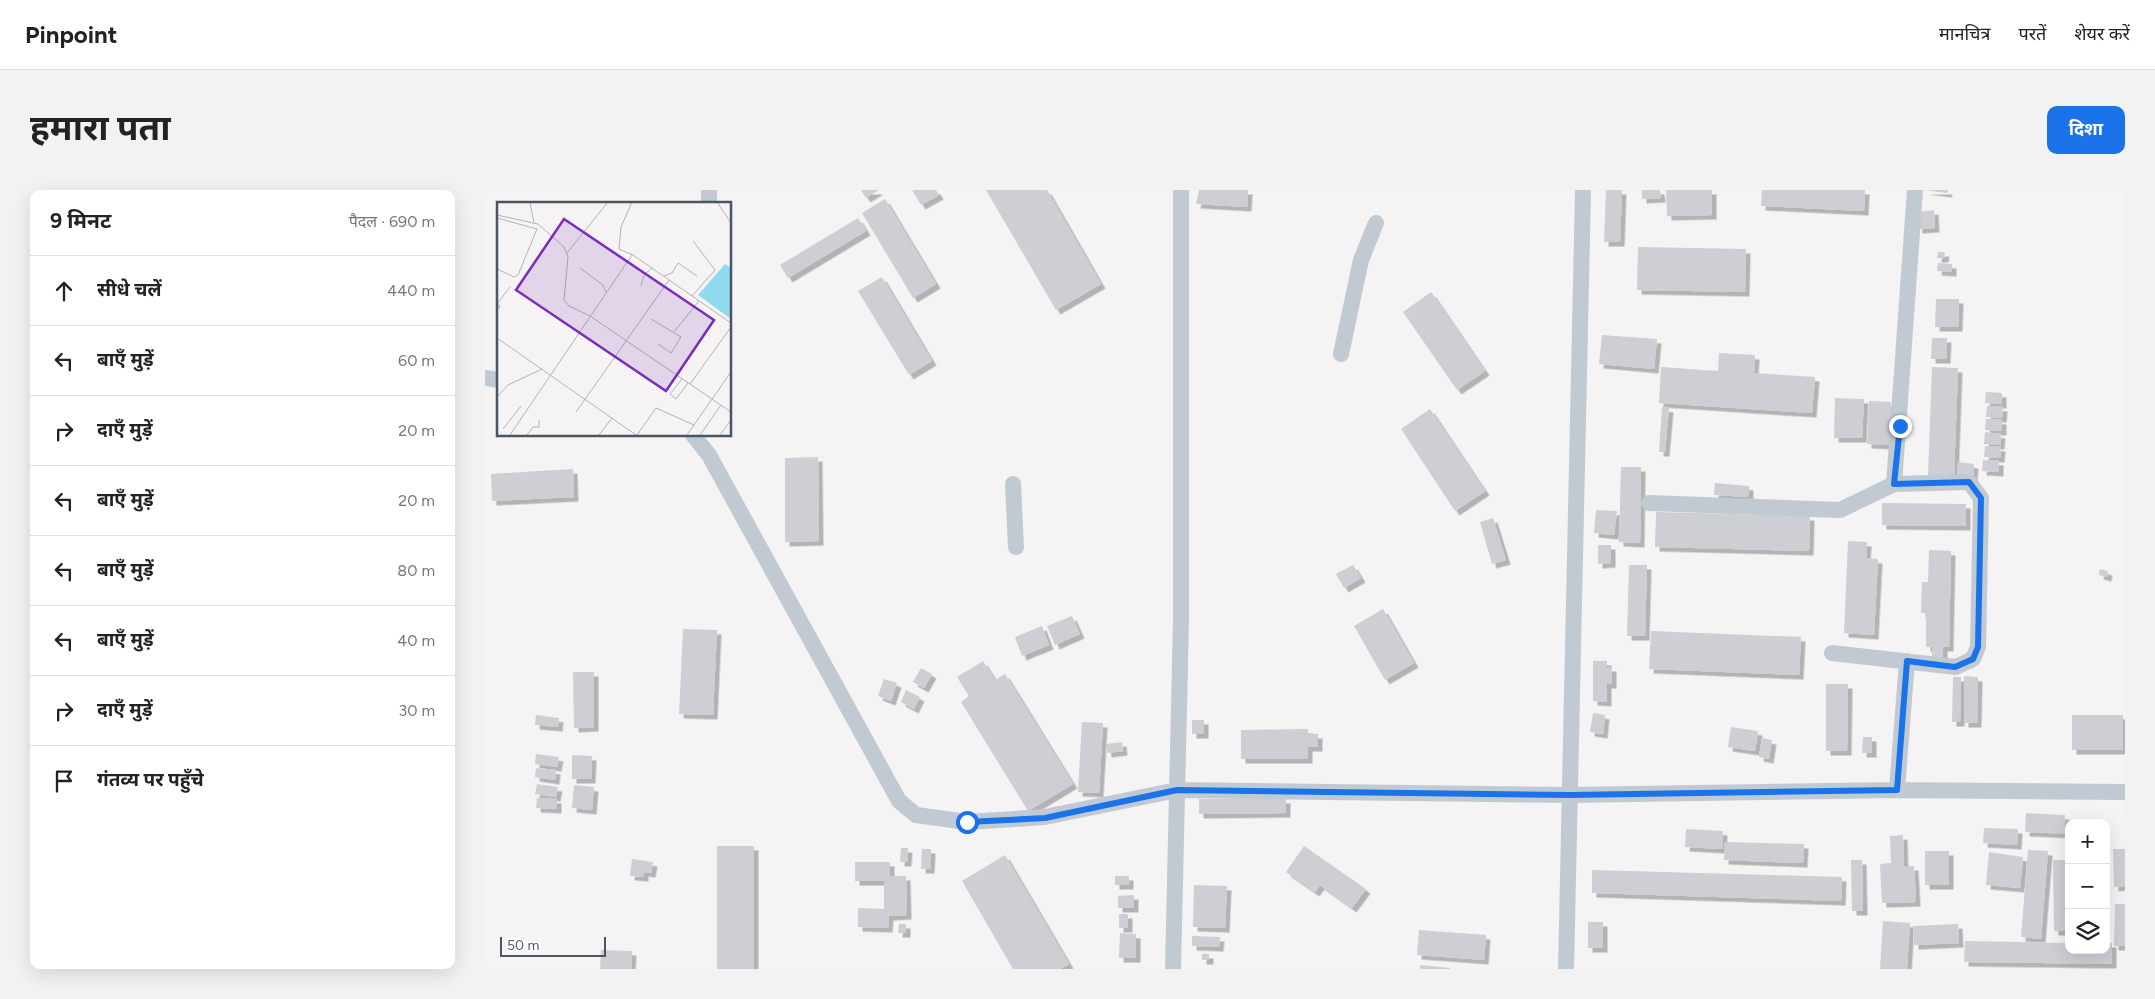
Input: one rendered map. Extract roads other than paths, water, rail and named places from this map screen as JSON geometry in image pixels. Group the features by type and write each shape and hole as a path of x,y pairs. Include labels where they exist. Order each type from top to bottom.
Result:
{"street":[{"path":"1173,969 1181,620 1181,190"},
{"path":"1566,969 1583,190"},
{"path":"1894,484 1915,190"},
{"path":"1341,354 1361,260 1376,224"},
{"path":"694,436 709,455 899,801 916,815 967,822 1045,818 1177,790 1570,795 1897,790 2125,792"},
{"path":"1649,502 1840,510 1894,484 1969,482 1981,498 1978,647 1973,659 1955,667 1833,653"},
{"path":"1013,484 1016,546"},
{"path":"1897,790 1907,661"}]}
